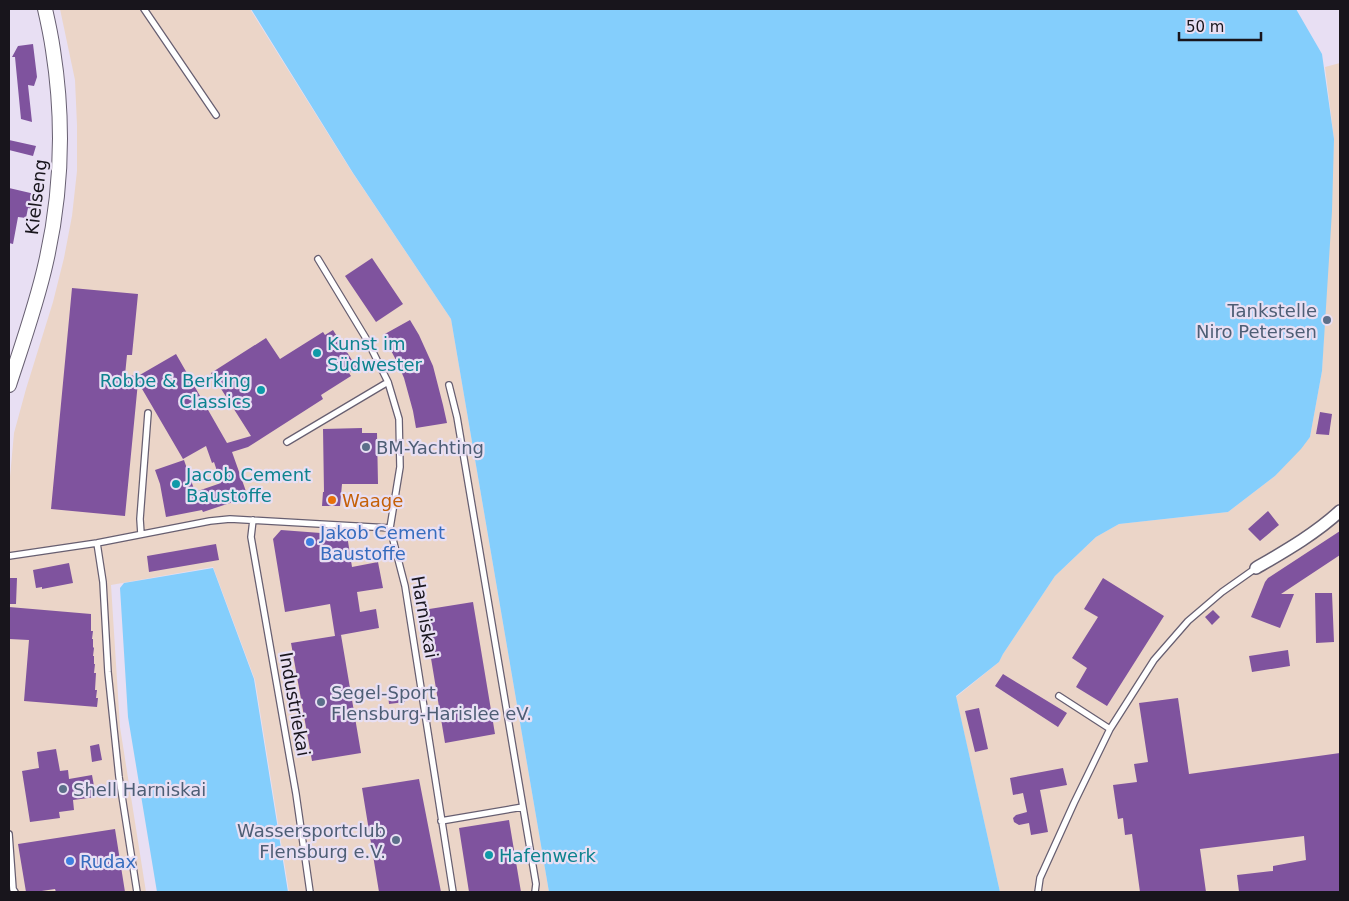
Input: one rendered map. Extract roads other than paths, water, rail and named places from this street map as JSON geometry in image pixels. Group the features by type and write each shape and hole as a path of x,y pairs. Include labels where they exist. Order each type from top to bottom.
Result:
{"street":[{"name":"Kielseng","path":"9,386 46,263 58,193 60,158 59,96 53,48 45,9"},
{"path":"1256,568 1291,547 1340,511"}],"lane":[{"path":"144,9 216,115"},
{"name":"Harniskai","path":"318,259 366,340 388,382 399,419 400,467 390,528 405,586 418,659 453,892"},
{"path":"287,442 388,382"},
{"path":"449,385 457,417 536,884 535,892"},
{"path":"141,534 140,519 148,413"},
{"path":"9,556 97,543 210,520 230,519 390,528"},
{"name":"Industriekai","path":"252,520 251,536 296,794 310,892"},
{"path":"97,543 103,582 108,672 118,777 137,892"},
{"path":"1038,892 1040,878 1110,729 1154,660 1188,621 1222,592 1256,568"},
{"path":"1059,696 1110,729"},
{"path":"441,821 523,807"},
{"path":"9,834 14,892"}],"water":[{"path":"251,9 1296,9 1322,54 1334,139 1332,211 1322,371 1310,437 1275,476 1228,512 1119,524 1096,537 1055,576 999,662 956,696 1000,892 549,892 451,319 353,173"},
{"path":"213,568 254,679 288,892 157,892 128,717 120,588 124,583"}],"place":[{"name":"Tankstelle Niro Petersen","path":"1327,320"},
{"name":"Kunst im Südwester","path":"317,353"},
{"name":"Robbe & Berking Classics","path":"261,390"},
{"name":"BM-Yachting","path":"366,447"},
{"name":"Jacob Cement Baustoffe","path":"176,484"},
{"name":"Waage","path":"332,500"},
{"name":"Jakob Cement Baustoffe","path":"310,542"},
{"name":"Segel-Sport Flensburg-Harislee eV.","path":"321,702"},
{"name":"Shell Harniskai","path":"63,789"},
{"name":"Wassersportclub Flensburg e.V.","path":"396,840"},
{"name":"Hafenwerk","path":"489,855"},
{"name":"Rudax","path":"70,861"}]}
